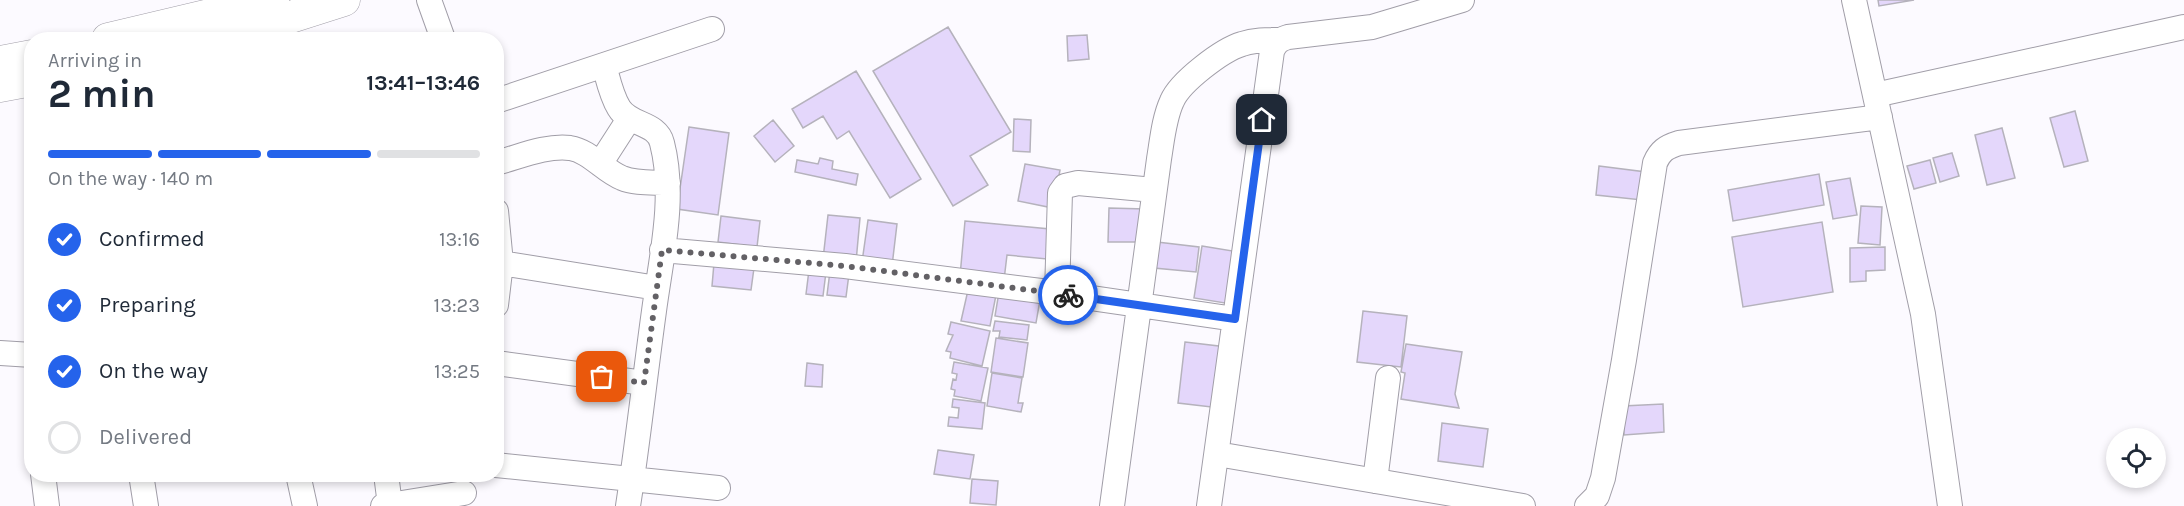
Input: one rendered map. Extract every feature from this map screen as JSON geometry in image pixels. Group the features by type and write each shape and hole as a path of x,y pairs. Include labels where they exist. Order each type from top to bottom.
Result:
{"main road":[{"path":"244,32 344,0"},
{"path":"137,32 259,2"},
{"path":"0,62 24,58"},
{"path":"0,86 24,82"}],"street":[{"path":"429,0 440,32"},
{"path":"1112,506 1158,159 1170,104 1177,90 1231,48 1244,43 1372,27 1462,0"},
{"path":"1854,0 1923,314 1950,506"},
{"path":"1593,503 1603,478 1624,360 1654,163 1667,147 1878,106 2184,27"},
{"path":"504,98 712,29"},
{"path":"1209,506 1272,51 1279,40"},
{"path":"604,65 619,109 629,119 656,130 662,140 668,183 662,250 628,506"},
{"path":"600,164 629,119"},
{"path":"504,161 560,148 578,151 620,178 632,182 668,183"},
{"path":"1056,293 1060,193 1065,186 1078,183 1154,190"},
{"path":"662,250 845,266 1235,319"},
{"path":"504,262 657,288"},
{"path":"0,353 24,354"},
{"path":"504,364 644,383"},
{"path":"1375,481 1388,378"},
{"path":"1217,454 1523,506"},
{"path":"504,466 718,489"},
{"path":"45,482 47,506"},
{"path":"142,482 146,506"},
{"path":"300,482 305,506"},
{"path":"386,482 386,505 464,491"}],"building":[{"path":"1878,0 1914,0 1879,6"},
{"path":"948,27 1011,132 970,156 988,185 953,206 873,71"},
{"path":"1087,35 1089,59 1068,61 1067,36"},
{"path":"856,71 921,179 890,198 849,131 837,139 823,116 803,128 792,109"},
{"path":"2075,111 2088,161 2064,167 2050,118"},
{"path":"1014,119 1031,120 1030,152 1013,151"},
{"path":"773,120 794,146 775,162 754,136"},
{"path":"689,127 729,133 718,215 677,209"},
{"path":"2002,128 2015,178 1987,185 1975,135"},
{"path":"1952,153 1959,176 1940,182 1933,158"},
{"path":"820,158 833,161 832,169 858,174 856,185 795,172 797,160 818,164"},
{"path":"1930,160 1936,183 1914,189 1907,166"},
{"path":"1025,164 1060,170 1053,208 1018,201"},
{"path":"1599,166 1646,172 1642,200 1596,195"},
{"path":"1819,174 1824,205 1733,221 1728,190"},
{"path":"1850,178 1857,215 1833,219 1826,182"},
{"path":"1861,206 1882,207 1880,245 1858,243"},
{"path":"1109,208 1145,209 1144,242 1108,242"},
{"path":"828,215 860,218 856,262 823,259"},
{"path":"721,216 760,221 757,247 718,242"},
{"path":"868,220 897,224 892,266 862,262"},
{"path":"965,221 1050,229 1047,259 1007,255 1004,280 960,276"},
{"path":"1822,222 1833,292 1743,307 1732,237"},
{"path":"1157,242 1199,247 1196,272 1154,268"},
{"path":"1202,246 1239,252 1231,304 1194,298"},
{"path":"1885,247 1885,270 1866,271 1866,281 1850,282 1850,248"},
{"path":"714,263 754,268 751,290 712,286"},
{"path":"809,270 826,272 823,296 806,294"},
{"path":"830,271 849,274 846,297 827,295"},
{"path":"968,290 996,295 990,326 961,321"},
{"path":"999,292 1040,300 1036,323 995,316"},
{"path":"1363,311 1407,316 1401,367 1357,362"},
{"path":"995,321 1029,325 1027,340 999,337 1000,331 993,331"},
{"path":"951,322 990,331 982,366 950,358 951,352 946,351 953,335 948,334"},
{"path":"996,338 1028,343 1023,377 991,372"},
{"path":"1185,342 1227,347 1220,408 1178,403"},
{"path":"1406,344 1462,352 1455,394 1459,408 1401,399 1405,373 1401,372"},
{"path":"954,362 988,368 981,401 954,396 955,390 951,389 953,379 956,380 957,374 952,373"},
{"path":"807,363 823,365 822,387 805,386"},
{"path":"992,373 1022,378 1018,403 1023,403 1021,412 987,406"},
{"path":"953,399 985,403 982,429 948,426 949,417 958,418 959,408 952,407"},
{"path":"1663,404 1664,432 1624,435 1623,406"},
{"path":"1442,423 1488,429 1483,467 1438,461"},
{"path":"938,450 974,455 970,479 934,474"},
{"path":"972,479 998,481 996,505 970,503"}],"way so far":[{"path":"602,377 644,383 662,250 845,266 1068,295"}],"route":[{"path":"1068,295 1235,319 1262,120"}]}
